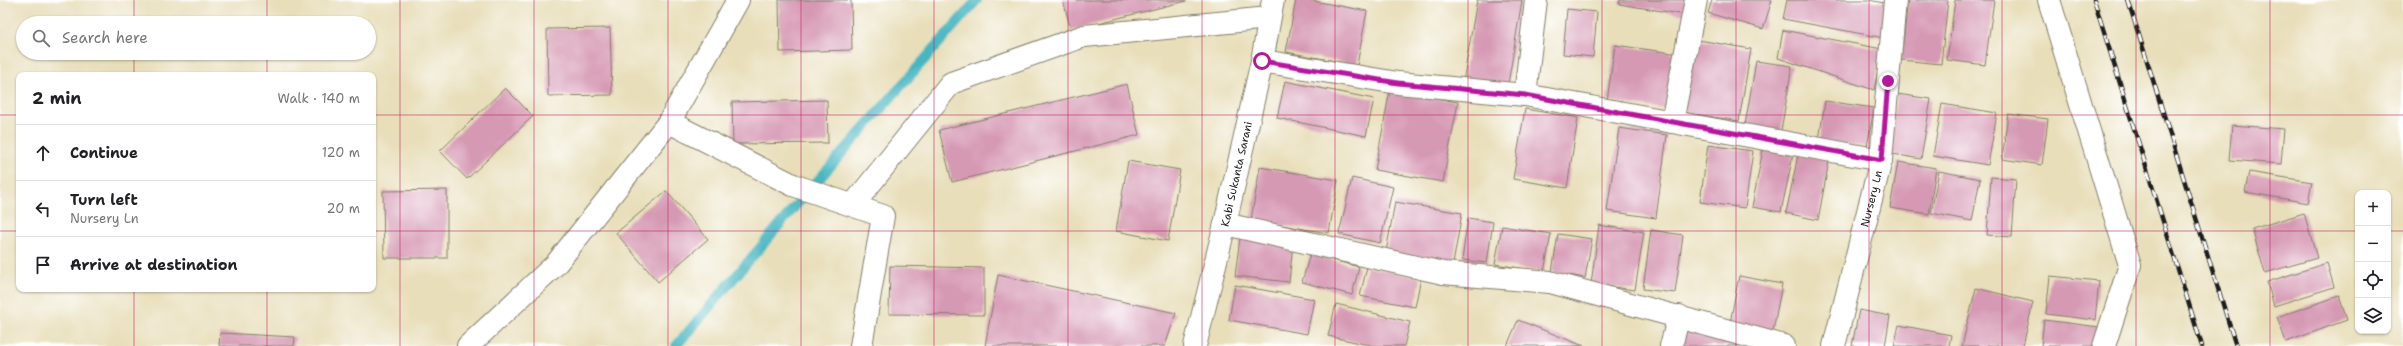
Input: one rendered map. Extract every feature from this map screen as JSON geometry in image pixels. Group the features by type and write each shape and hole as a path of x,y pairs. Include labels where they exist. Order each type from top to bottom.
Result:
{"street":[{"path":"468,346 556,264 669,122 738,0"},
{"path":"1525,95 1536,0"},
{"path":"1672,122 1696,0"},
{"name":"Nursery Ln","path":"1834,346 1882,160 1895,0"},
{"path":"2049,0 2130,265 2104,346"},
{"path":"853,206 951,83 1084,36 1271,9"},
{"name":"Kabi Sukanta Sarani","path":"1195,346 1226,224 1262,61 1271,9"},
{"path":"1262,61 1398,83 1525,95 1882,160"},
{"path":"669,122 793,185 883,216 861,346"},
{"path":"1226,224 1444,273 1550,282 1679,316 1784,346"},
{"path":"1671,346 1679,316"}],"building":[{"path":"779,0 851,0 852,50 780,52"},
{"path":"1063,0 1186,0 1186,1 1071,30"},
{"path":"1296,0 1308,0 1367,11 1357,65 1286,52"},
{"path":"1477,0 1522,0 1507,90 1463,82"},
{"path":"1620,0 1689,0 1686,15 1619,4"},
{"path":"1712,0 1772,0 1763,29 1708,13"},
{"path":"1787,0 1868,0 1890,4 1884,38 1783,19"},
{"path":"1908,0 1948,0 1941,64 1901,60"},
{"path":"1955,0 1994,0 1985,65 1947,60"},
{"path":"1567,9 1597,12 1593,57 1563,54"},
{"path":"610,28 612,95 548,96 547,29"},
{"path":"1783,30 1882,49 1874,90 1778,58"},
{"path":"1693,39 1751,49 1739,121 1681,112"},
{"path":"1615,45 1679,54 1671,110 1607,101"},
{"path":"1756,61 1792,66 1781,131 1745,125"},
{"path":"1285,81 1374,99 1366,136 1277,118"},
{"path":"1127,84 1139,135 952,182 939,130"},
{"path":"505,88 533,116 467,179 440,151"},
{"path":"1390,90 1458,102 1443,182 1375,170"},
{"path":"1897,94 1931,99 1921,159 1887,153"},
{"path":"827,100 828,143 733,144 732,102"},
{"path":"1825,101 1874,108 1867,147 1819,140"},
{"path":"1942,104 1997,113 1988,165 1933,156"},
{"path":"1525,109 1578,118 1567,188 1513,179"},
{"path":"2008,114 2048,119 2042,165 2002,159"},
{"path":"2232,125 2284,129 2281,164 2229,160"},
{"path":"1619,128 1667,135 1656,218 1607,211"},
{"path":"1708,145 1753,151 1745,208 1700,202"},
{"path":"1763,149 1793,155 1781,212 1752,207"},
{"path":"1798,155 1829,161 1818,220 1786,213"},
{"path":"1128,161 1180,170 1168,241 1116,231"},
{"path":"1898,162 1936,168 1929,214 1890,208"},
{"path":"1260,167 1338,180 1329,233 1251,220"},
{"path":"1939,171 1980,179 1972,221 1931,213"},
{"path":"2249,172 2312,182 2308,203 2245,192"},
{"path":"1991,177 2016,179 2012,237 1987,235"},
{"path":"1352,178 1393,187 1380,243 1339,234"},
{"path":"447,190 447,258 384,258 383,191"},
{"path":"666,191 708,239 658,282 616,233"},
{"path":"1395,202 1462,213 1453,264 1386,252"},
{"path":"2304,213 2317,258 2265,273 2252,229"},
{"path":"1468,218 1493,222 1487,263 1462,260"},
{"path":"1599,225 1644,232 1635,290 1591,284"},
{"path":"1502,226 1551,234 1544,272 1495,264"},
{"path":"1651,230 1683,235 1675,293 1643,289"},
{"path":"1558,234 1592,239 1585,278 1552,272"},
{"path":"1240,238 1293,245 1289,282 1235,276"},
{"path":"1310,254 1359,267 1352,295 1302,282"},
{"path":"2327,263 2334,287 2274,306 2267,282"},
{"path":"890,266 984,268 984,315 889,314"},
{"path":"1367,267 1421,278 1415,307 1360,296"},
{"path":"998,275 1176,313 1165,346 985,346"},
{"path":"1739,276 1782,284 1773,331 1730,323"},
{"path":"2050,276 2099,281 2095,320 2046,314"},
{"path":"1235,285 1314,299 1307,334 1229,320"},
{"path":"1976,288 2033,302 2023,346 1962,346"},
{"path":"2339,296 2347,320 2286,342 2277,317"},
{"path":"1336,304 1410,322 1404,346 1374,346 1328,336"},
{"path":"1859,310 1890,316 1885,346 1852,346"},
{"path":"1518,320 1584,346 1507,346"},
{"path":"2044,320 2099,327 2097,346 2041,346"},
{"path":"1899,325 1951,335 1949,346 1894,346"},
{"path":"1683,329 1743,346 1680,346"},
{"path":"220,333 295,337 294,346 219,346"}],"waterway":[{"path":"676,346 799,202 977,0"}],"railway":[{"path":"2094,0 2202,346"},
{"path":"2128,0 2236,346"}],"route":[{"path":"1262,61 1398,83 1525,95 1882,160 1888,81"}]}
